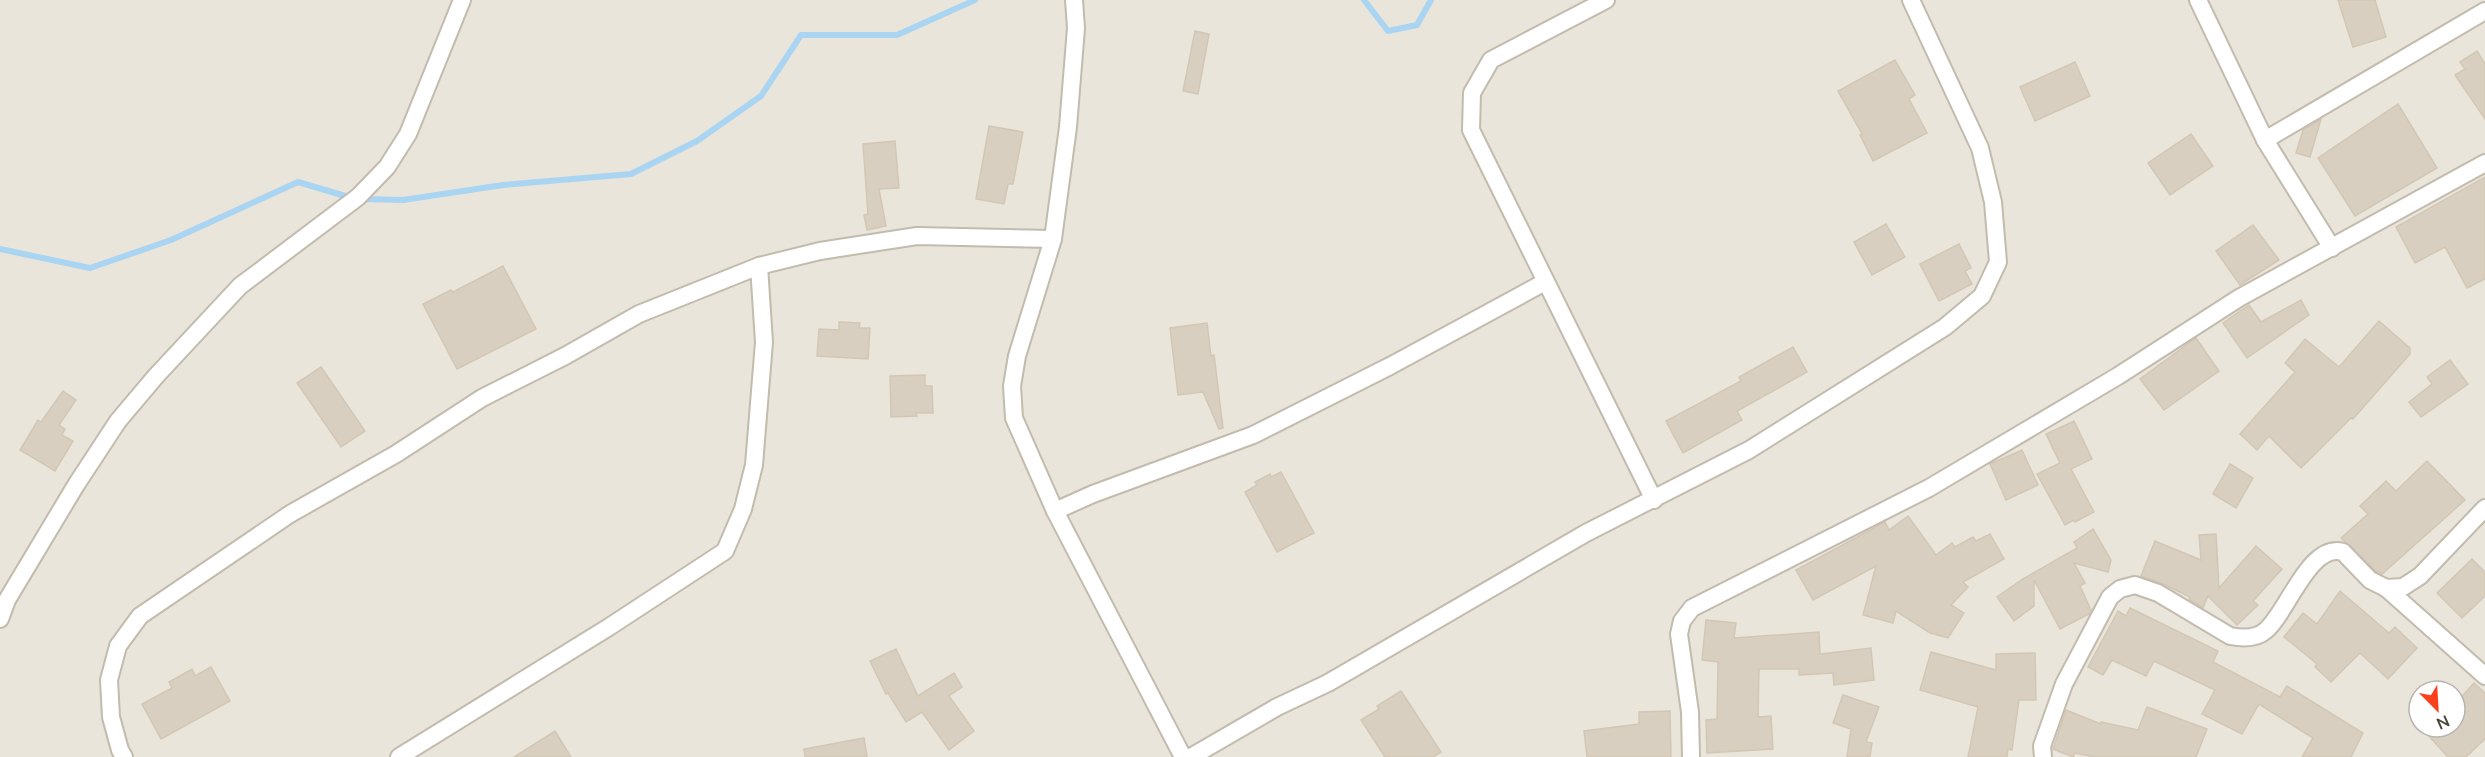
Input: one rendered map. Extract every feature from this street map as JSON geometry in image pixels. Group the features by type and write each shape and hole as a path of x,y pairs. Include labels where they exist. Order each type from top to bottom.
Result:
{"street":[{"path":"0,619 8,600 76,485 118,421 156,375 240,286 358,197 387,167 408,134 462,0"},
{"path":"1074,0 1076,28 1053,239 1017,356 1012,386 1014,418 1055,511 1183,757"},
{"path":"1606,0 1491,60 1472,93 1471,130 1654,500"},
{"path":"1191,757 1277,707 1328,683 1586,533 1749,450 1945,327 1982,296 1998,261 1993,202 1980,148 1911,0"},
{"path":"2198,0 2265,140 2332,248"},
{"path":"2265,140 2485,11"},
{"path":"1691,757 1690,712 1679,634 1682,621 1692,608 1929,488 2118,376 2239,298 2332,248 2444,183 2485,163"},
{"path":"124,757 111,717 109,681 118,646 140,616 290,514 396,454 482,398 565,356 639,314 759,266 820,251 917,236 1053,239"},
{"path":"399,757 609,627 724,551 743,509 754,465 764,342 759,266"},
{"path":"1055,511 1093,494 1253,435 1390,366 1545,282"},
{"path":"2386,588 2403,587 2420,576 2485,508"},
{"path":"2043,757 2043,746 2064,684 2110,597 2120,589 2135,585 2158,593 2230,636 2240,638 2264,633 2272,625 2305,573 2328,552 2343,552 2370,579 2386,588 2485,676"}],"shaded area":[{"path":"0,0 2485,0 2485,757 0,757"}],"building":[{"path":"2338,0 2375,0 2386,37 2353,47"},
{"path":"1195,31 1209,34 1198,94 1183,91"},
{"path":"2477,51 2485,64 2485,119 2455,75 2465,69 2460,62"},
{"path":"1895,60 1915,95 1909,99 1927,133 1873,161 1860,135 1862,134 1838,91"},
{"path":"2075,62 2090,96 2035,121 2020,87"},
{"path":"2398,104 2437,168 2355,216 2318,158"},
{"path":"2321,119 2310,157 2296,153 2303,130"},
{"path":"989,126 1023,132 1013,184 1008,184 1004,204 976,199"},
{"path":"2191,134 2213,166 2170,195 2148,163"},
{"path":"895,141 899,188 879,189 886,226 867,230 864,215 868,214 863,144"},
{"path":"2485,177 2485,279 2467,288 2445,247 2415,263 2396,227"},
{"path":"1886,224 1905,257 1872,275 1854,242"},
{"path":"2253,225 2279,260 2240,285 2216,251"},
{"path":"1959,244 1971,268 1965,271 1972,284 1939,301 1920,264"},
{"path":"503,266 536,329 457,369 423,304 451,290 453,292"},
{"path":"2301,300 2309,315 2247,358 2223,323 2249,305 2261,322"},
{"path":"2379,321 2410,348 2410,354 2353,419 2351,418 2301,468 2269,436 2257,450 2240,434 2295,372 2285,363 2305,339 2339,367"},
{"path":"839,322 860,323 859,328 870,328 868,359 817,356 819,329 839,330"},
{"path":"1207,323 1211,356 1214,355 1223,428 1219,429 1203,392 1178,395 1170,328"},
{"path":"2196,338 2219,371 2164,410 2140,379"},
{"path":"1793,347 1807,372 1737,411 1742,420 1683,453 1666,421 1741,381 1739,377"},
{"path":"2450,360 2468,384 2421,417 2409,402 2432,384 2427,377"},
{"path":"321,367 365,431 341,447 297,383"},
{"path":"925,375 925,386 932,386 933,413 891,417 890,376"},
{"path":"63,391 76,400 59,425 65,429 62,435 73,441 55,471 20,450 38,420 41,422"},
{"path":"2074,421 2092,459 2071,469 2094,512 2065,525 2037,474 2060,463 2046,434"},
{"path":"2022,450 2038,485 2006,500 1990,464"},
{"path":"2427,461 2465,500 2382,574 2341,538 2368,514 2360,506 2386,481 2396,491"},
{"path":"2230,464 2253,478 2236,508 2213,494"},
{"path":"1281,472 1314,533 1277,552 1245,492 1257,485 1255,482 1270,474 1271,477"},
{"path":"1908,516 1936,555 1952,543 1955,547 1973,537 1976,541 1990,534 2004,559 1963,582 1968,587 1951,605 1964,613 1948,638 1930,633 1896,611 1893,623 1863,615 1876,566 1813,600 1796,570 1885,522 1889,530"},
{"path":"2093,529 2111,560 2108,572 2074,563 2085,583 2080,586 2091,610 2089,614 2060,629 2034,580 2034,606 2014,621 1997,597 2077,548 2074,542"},
{"path":"2216,534 2219,588 2256,546 2282,569 2253,601 2258,605 2237,625 2208,596 2203,608 2189,599 2190,597 2141,576 2155,541 2201,560 2199,535"},
{"path":"2472,559 2485,572 2485,596 2462,618 2437,593"},
{"path":"2340,591 2389,633 2395,627 2417,648 2388,679 2360,653 2331,682 2315,667 2317,664 2284,637 2303,613 2317,624"},
{"path":"2130,608 2218,651 2213,662 2280,697 2287,686 2363,733 2351,757 2302,757 2313,738 2259,704 2242,734 2202,714 2215,690 2154,661 2146,676 2112,660 2103,675 2088,667 2118,611 2126,616"},
{"path":"1706,620 1736,623 1734,638 1819,632 1820,654 1871,648 1874,680 1834,685 1833,673 1799,675 1799,669 1759,669 1758,717 1771,716 1773,749 1707,753 1706,720 1717,719 1718,662 1702,660"},
{"path":"896,649 918,696 954,673 962,687 949,696 974,731 949,750 922,712 906,722 888,693 886,694 870,661"},
{"path":"1931,652 1996,670 1996,654 2035,653 2036,700 2019,700 2012,750 2008,749 2007,757 1968,757 1978,707 1920,690"},
{"path":"211,667 230,701 161,739 142,704 172,688 169,682 192,669 195,676"},
{"path":"2474,683 2485,693 2485,739 2466,757 2448,757 2432,739 2467,739 2467,691"},
{"path":"1401,691 1441,752 1433,757 1385,757 1361,720 1379,709 1377,706"},
{"path":"1843,695 1879,707 1866,742 1872,743 1870,757 1847,757 1851,729 1833,723"},
{"path":"2147,707 2207,729 2196,757 2094,757 2075,753 2073,757 2053,749 2066,710 2101,724 2101,722 2138,730"},
{"path":"1670,711 1671,757 1587,757 1584,731 1639,724 1639,712"},
{"path":"555,731 571,757 514,757"},
{"path":"864,738 867,757 805,757 804,749"}],"waterway":[{"path":"362,199 403,200 503,185 631,174 697,141 761,96 801,35 897,35 975,0"},
{"path":"1364,0 1388,31 1417,25 1431,0"},
{"path":"0,249 90,268 171,240 298,182 352,198"}]}
